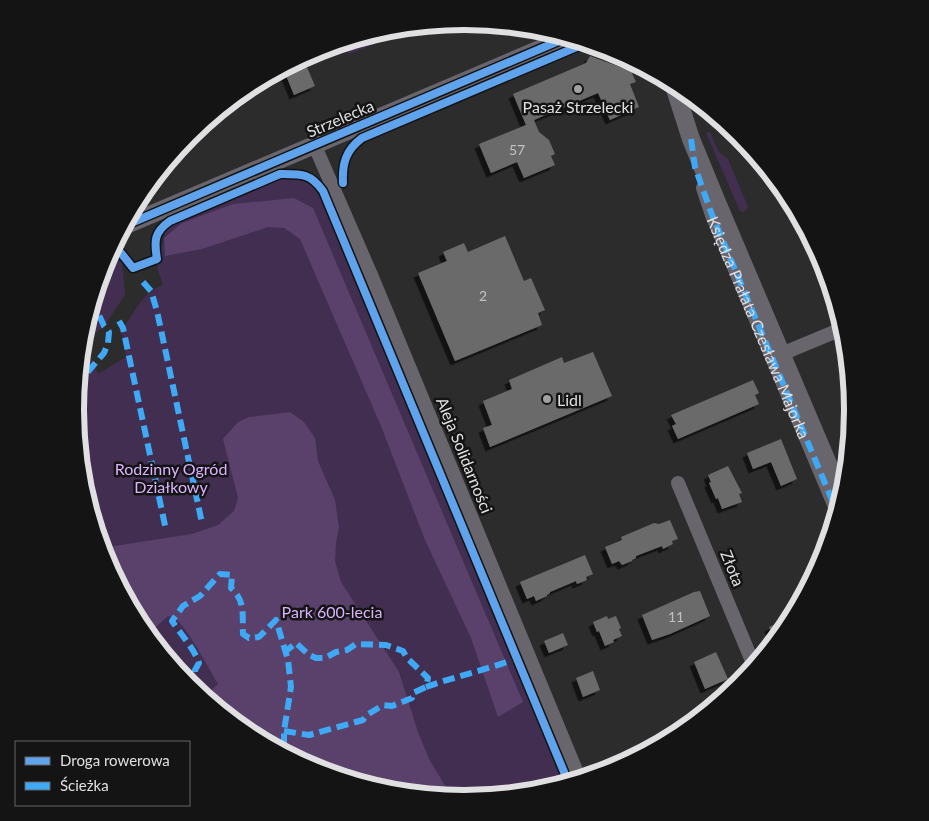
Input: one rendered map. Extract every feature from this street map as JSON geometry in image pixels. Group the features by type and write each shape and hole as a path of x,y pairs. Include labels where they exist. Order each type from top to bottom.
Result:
{"street":[{"name":"Strzelecka","path":"135,219 557,42"},
{"name":"Księdza Prałata Czesława Majorka","path":"677,95 691,139 837,488"},
{"name":"Księdza Prałata Czesława Majorka","path":"691,139 708,160 717,176 841,467"},
{"name":"Księdza Prałata Czesława Majorka","path":"691,139 695,167 712,215 833,503"},
{"name":"Aleja Solidarności","path":"314,144 372,277 577,774"},
{"path":"791,350 837,331"},
{"name":"Złota","path":"678,483 752,660"}],"green space":[{"path":"374,41 375,44 349,54 347,49"},
{"path":"710,132 719,151 728,159 748,207 744,212 740,211 706,133"},
{"name":"Park 600-lecia","path":"293,175 308,180 319,195 561,778 539,784 489,790 464,791 415,788 390,784 342,771 296,752 253,727 195,680 148,622 123,579 104,533 91,485 87,460 84,410 87,363 92,359 98,374 126,357 121,332 144,298 163,285 157,268 167,224 276,179"},
{"path":"294,198 313,208 523,702 498,717 471,638 425,540 381,426 300,239 284,228 268,227 202,249 165,256 164,238 182,223 233,204"},
{"path":"115,260 122,262 125,295 104,326 91,337 104,288"},
{"path":"290,412 304,422 315,438 318,461 335,500 339,527 335,561 341,582 399,672 418,732 429,759 448,790 390,784 342,771 296,752 253,727 209,692 218,684 192,639 180,623 168,616 153,629 123,579 109,547 192,534 218,525 234,511 238,498 223,439 238,422 249,417"}],"building":[{"name":"Pasaż Strzelecki","path":"590,56 631,71 636,82 630,84 639,107 610,120 598,93 534,120 539,132 549,140 555,154 551,156 555,165 524,178 517,162 491,173 479,144 526,125 513,94 586,63"},
{"path":"306,65 315,86 294,95 286,75"},
{"path":"505,236 524,281 531,278 545,310 538,313 542,325 455,361 418,273 447,261 443,252 464,243 468,252"},
{"name":"Lidl","path":"593,352 612,396 490,447 483,428 492,425 483,401 512,389 509,380 562,357 564,363"},
{"path":"753,380 759,393 755,395 759,404 678,439 672,426 676,424 671,415"},
{"path":"781,439 797,479 781,486 771,462 753,469 747,453"},
{"path":"728,466 742,493 739,494 742,502 722,509 709,483 711,482 708,475"},
{"path":"670,520 678,539 672,541 673,544 663,549 662,546 636,556 632,561 622,565 619,561 612,564 605,547 622,540 621,537 654,523 659,524"},
{"path":"585,555 593,574 586,577 587,580 577,584 576,581 550,592 547,596 536,601 534,596 527,599 520,582"},
{"path":"700,591 710,616 652,640 642,615"},
{"path":"607,616 608,619 616,616 622,636 605,646 593,622"},
{"path":"781,622 772,634 769,627"},
{"path":"563,633 568,645 549,653 544,641"},
{"path":"716,652 728,679 705,689 694,662"},
{"path":"593,671 600,690 583,697 576,678"}],"marked path":[{"path":"691,139 695,167 712,215 833,503"},
{"path":"143,282 151,291 157,311 202,523"},
{"path":"86,374 104,353 108,343 109,332 97,311"},
{"path":"119,321 123,328 166,530"},
{"path":"195,680 195,670 199,663 191,647 172,621 183,606 200,596 220,574 232,575 231,588 241,603 243,634 249,638 259,637 276,620 288,660 291,687 284,731 284,745"},
{"path":"284,731 309,735 363,720 367,715 383,705 392,706 412,698 413,693 426,687 428,678 407,658 403,651 386,645 356,644 347,650 336,652 325,658 316,658 309,655 296,643 286,651"},
{"path":"426,687 517,658"}],"cycle path":[{"path":"134,222 557,42"},
{"path":"343,183 343,169 346,158 352,147 362,138 577,47"},
{"path":"118,253 121,253 133,268 157,259 156,237 161,229 170,221 280,174 304,176 318,185 323,191 566,777"}],"place":[{"name":"Pasaż Strzelecki","path":"578,89"},
{"name":"Lidl","path":"547,399"}],"park label":[{"name":"Rodzinny Ogród Działkowy","path":"171,477"}]}
